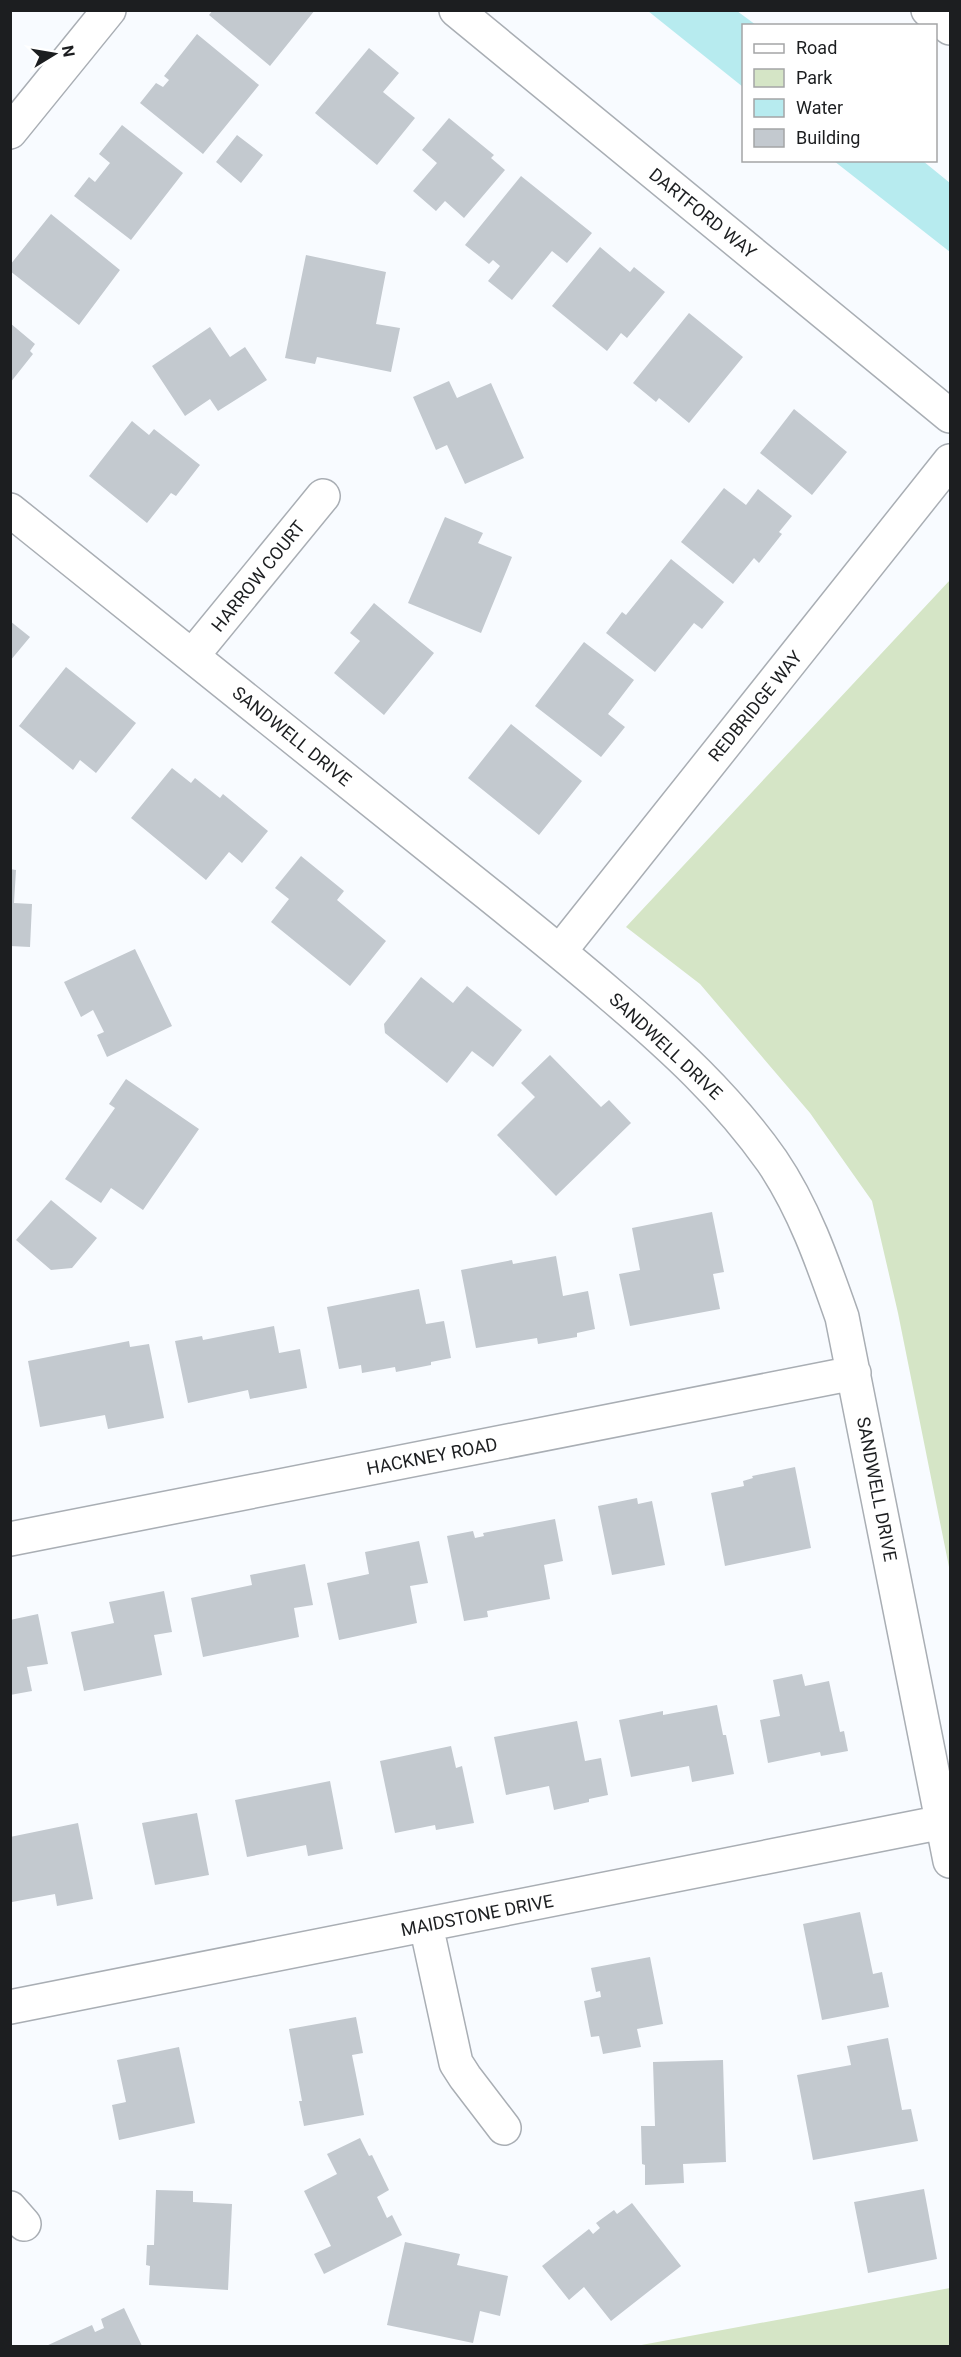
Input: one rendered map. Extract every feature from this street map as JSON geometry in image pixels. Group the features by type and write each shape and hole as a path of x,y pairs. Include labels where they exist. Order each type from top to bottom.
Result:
{"street":[{"path":"10,132 109,10"},
{"name":"DARTFORD WAY","path":"456,10 951,416"},
{"path":"928,10 951,28"},
{"name":"REDBRIDGE WAY","path":"560,951 951,461"},
{"name":"HARROW COURT","path":"192,656 323,496"},
{"name":"SANDWELL DRIVE","path":"10,510 560,951 665,1040 703,1077 773,1162 802,1214 842,1317 951,1861"},
{"name":"HACKNEY ROAD","path":"10,1539 854,1373"},
{"name":"MAIDSTONE DRIVE","path":"10,2007 943,1822"},
{"path":"426,1925 456,2063 504,2128"}],"green space":[{"path":"950,580 950,1572 898,1313 872,1201 810,1113 700,984 626,927"},
{"path":"950,2288 950,2346 636,2346"}],"water":[{"path":"648,11 737,11 755,24 742,24 742,86"},
{"path":"835,162 924,162 950,183 950,252"}],"building":[{"path":"213,10 315,10 270,66 209,15"},
{"path":"197,34 259,85 203,154 140,103 156,83 163,87 169,80 164,76"},
{"path":"369,48 399,73 383,92 415,118 377,165 315,113"},
{"path":"449,118 494,155 491,158 505,170 464,218 445,201 436,211 413,191 437,163 422,150"},
{"path":"122,125 183,173 131,240 74,196 89,177 95,182 110,163 99,154"},
{"path":"237,135 263,155 241,183 216,162"},
{"path":"521,176 592,233 567,263 552,251 512,300 488,281 500,266 493,260 489,264 465,245"},
{"path":"51,214 120,270 79,325 10,271 10,265"},
{"path":"600,247 630,272 634,267 665,292 627,338 621,333 607,351 552,306"},
{"path":"306,255 386,272 376,324 400,328 391,372 317,357 315,364 285,358"},
{"path":"689,313 743,357 689,423 659,398 656,402 633,383"},
{"path":"10,323 35,344 30,351 33,354 10,383"},
{"path":"210,327 230,357 245,347 267,380 218,411 210,399 185,416 152,366"},
{"path":"449,381 457,398 491,383 524,458 465,484 447,445 436,450 413,397"},
{"path":"794,409 847,452 812,495 760,453"},
{"path":"132,421 149,435 154,429 200,465 176,496 171,493 147,523 89,476"},
{"path":"724,488 746,505 758,489 792,516 779,532 782,534 759,563 754,558 733,584 681,542"},
{"path":"445,517 483,533 478,543 512,557 481,633 408,603"},
{"path":"671,559 724,602 702,629 694,623 655,672 606,633 622,612 626,615"},
{"path":"374,603 434,653 384,715 334,673 360,641 350,633"},
{"path":"10,621 30,637 10,661"},
{"path":"584,642 634,680 608,714 625,727 601,757 535,706"},
{"path":"66,667 136,723 96,773 80,760 73,770 19,726"},
{"path":"511,724 582,781 539,835 468,778"},
{"path":"172,768 191,783 195,778 220,798 223,794 268,831 242,863 229,852 206,880 131,818"},
{"path":"301,856 344,891 337,900 386,941 350,986 271,922 289,899 275,888"},
{"path":"10,869 16,870 14,903 32,904 30,947 10,946"},
{"path":"135,949 172,1026 107,1057 97,1035 104,1032 93,1010 81,1017 64,982"},
{"path":"421,977 453,1003 467,986 522,1030 493,1067 472,1051 447,1083 385,1033 384,1024"},
{"path":"550,1055 601,1107 609,1100 631,1123 556,1196 497,1135 535,1097 521,1083"},
{"path":"126,1079 199,1129 143,1210 111,1188 101,1203 65,1179 115,1108 109,1104"},
{"path":"51,1200 97,1238 72,1268 51,1270 16,1240"},
{"path":"712,1212 724,1272 713,1274 720,1309 630,1326 619,1274 640,1270 632,1228"},
{"path":"556,1256 563,1296 588,1291 595,1329 577,1333 577,1337 538,1344 537,1338 476,1348 461,1270 512,1260 513,1264"},
{"path":"419,1289 426,1324 444,1321 451,1358 431,1362 431,1365 396,1372 395,1367 362,1373 361,1365 339,1369 327,1307"},
{"path":"274,1326 279,1353 300,1349 307,1388 250,1399 248,1390 188,1403 175,1341 202,1336 203,1340"},
{"path":"129,1341 130,1347 149,1344 164,1418 108,1429 105,1415 40,1427 28,1361"},
{"path":"795,1467 811,1548 725,1566 711,1493 744,1486 743,1481 753,1478 752,1476"},
{"path":"637,1498 638,1504 652,1501 665,1565 612,1575 598,1506"},
{"path":"555,1519 563,1561 544,1565 550,1599 487,1611 488,1617 464,1621 447,1536 473,1531 475,1538 484,1536 483,1533"},
{"path":"419,1541 428,1583 410,1586 417,1623 339,1640 327,1583 369,1574 365,1552"},
{"path":"305,1564 313,1605 294,1608 299,1637 203,1657 191,1598 252,1585 250,1575"},
{"path":"164,1591 172,1632 154,1635 162,1675 84,1691 71,1632 114,1623 109,1602"},
{"path":"38,1614 48,1664 27,1667 32,1691 10,1695 10,1620"},
{"path":"802,1674 805,1686 829,1681 840,1732 844,1731 848,1751 821,1756 820,1752 768,1763 760,1720 780,1716 773,1680"},
{"path":"717,1705 734,1774 692,1782 689,1766 631,1777 619,1720 663,1711 663,1715"},
{"path":"577,1721 585,1761 601,1758 608,1795 554,1810 549,1786 506,1795 494,1737"},
{"path":"451,1746 456,1768 462,1766 474,1823 436,1830 435,1825 395,1833 380,1761"},
{"path":"330,1781 343,1849 308,1856 306,1845 247,1857 235,1800"},
{"path":"197,1813 209,1875 155,1885 142,1823"},
{"path":"78,1823 93,1899 57,1906 55,1894 12,1902 10,1837"},
{"path":"860,1912 873,1974 882,1972 889,2007 822,2020 803,1924"},
{"path":"650,1957 663,2024 637,2029 641,2047 603,2054 599,2036 591,2037 584,2001 601,1997 600,1991 596,1992 591,1968"},
{"path":"356,2017 363,2053 352,2055 364,2115 304,2126 299,2101 302,2101 289,2029"},
{"path":"888,2038 902,2110 911,2109 918,2141 813,2160 797,2075 851,2065 847,2046"},
{"path":"179,2047 195,2123 119,2140 112,2105 126,2102 117,2060"},
{"path":"723,2060 726,2162 683,2164 684,2183 645,2185 641,2126 655,2126 653,2062"},
{"path":"360,2138 369,2156 372,2155 389,2190 377,2197 387,2218 392,2215 402,2235 324,2274 314,2254 331,2246 304,2191 337,2174 327,2154"},
{"path":"924,2189 937,2259 868,2273 854,2202"},
{"path":"156,2190 193,2191 193,2202 232,2204 228,2290 149,2285 150,2266 146,2265 147,2245 154,2245"},
{"path":"632,2203 681,2266 611,2321 584,2287 569,2300 542,2266 589,2229 593,2234 600,2228 596,2223 614,2210 617,2214"},
{"path":"405,2242 460,2254 457,2265 508,2276 500,2316 480,2311 473,2343 387,2325"},
{"path":"124,2308 142,2346 46,2346 92,2325 95,2332 104,2328 101,2319"}]}
